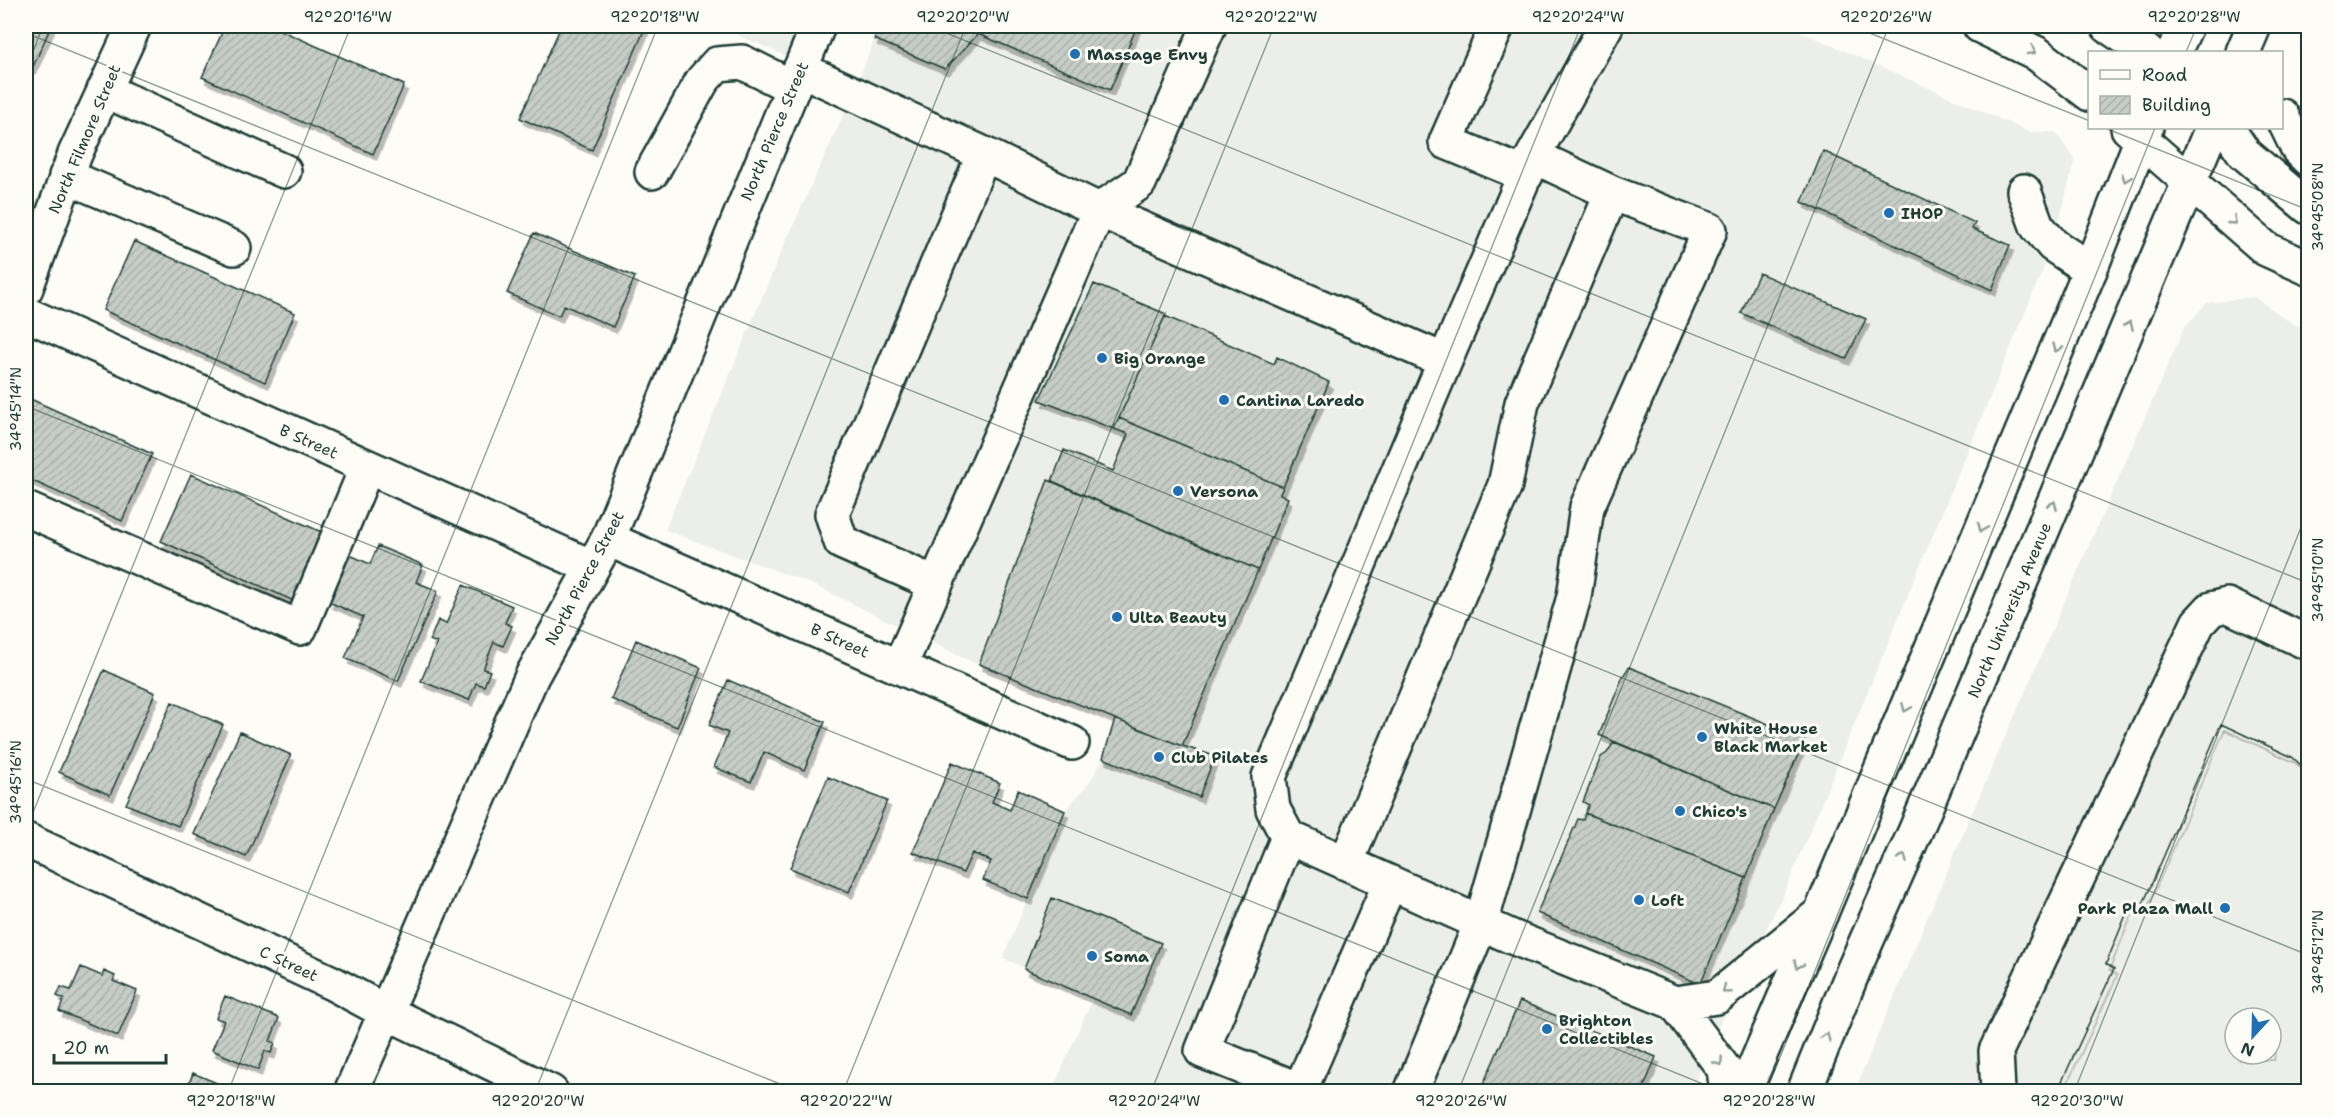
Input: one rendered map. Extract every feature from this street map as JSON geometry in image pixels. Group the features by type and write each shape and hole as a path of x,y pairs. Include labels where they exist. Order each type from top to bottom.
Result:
{"street":[{"name":"North Filmore Street","path":"26,288 66,176 134,26"},
{"name":"North Pierce Street","path":"351,1092 532,676 608,539 818,26"},
{"path":"900,666 1099,210 1139,183 1209,26"},
{"path":"1411,1092 1481,923 1574,597 1587,507 1710,230 1612,193 1446,142 1497,26"},
{"path":"1606,26 1530,166 1444,361 1269,777 1274,809 1288,837 1481,923 1675,1003 1717,997 1821,913"},
{"path":"1980,26 2036,53 2088,92"},
{"path":"2108,26 2146,51"},
{"path":"2174,51 2186,26"},
{"path":"2243,51 2254,26"},
{"path":"2266,51 2271,26"},
{"path":"652,172 702,81 717,64 742,62 796,78 984,154 1099,210 1444,361"},
{"path":"104,90 284,171"},
{"path":"2283,118 2298,149 2308,159"},
{"name":"North University Avenue","path":"1804,1092 1854,969 1915,832 2212,129"},
{"path":"2228,129 2244,153 2308,207"},
{"path":"1744,1092 2090,270 2138,131 2189,182 2266,249 2307,269"},
{"path":"936,584 841,542 832,514 984,154"},
{"path":"66,176 234,248"},
{"path":"2024,190 2037,226 2053,245 2090,270"},
{"path":"1346,863 1505,485 1522,403 1612,193"},
{"name":"B Street","path":"26,314 592,567"},
{"path":"26,509 300,628 367,467"},
{"name":"B Street","path":"608,539 900,666 1072,744"},
{"path":"1998,1092 1996,1050 2198,623 2211,609 2226,605 2308,643"},
{"path":"1288,837 1202,1051 1299,1091 1390,883"},
{"name":"C Street","path":"26,840 332,983 386,1012 551,1092"},
{"path":"1675,1003 1724,1069 1727,1092"}],"shaded area":[{"path":"717,26 800,26 786,56"},
{"path":"880,26 1788,26 2029,132 2055,132 2075,159 2053,245 1785,891 1721,1021 1691,1091 1052,1091 1093,998 1003,958 1065,811 1091,780 1103,758 1115,719 970,661 810,583 665,530 782,250 853,94"},
{"path":"2308,26 2308,113 2298,98 2300,43"},
{"name":"Park Plaza Mall","path":"2254,297 2293,324 2308,329 2308,1091 1854,1092 1956,850 2184,328 2207,303"}],"building":[{"path":"26,26 51,26 32,69 26,66"},
{"path":"225,26 271,26 404,85 373,154 202,77"},
{"path":"561,26 646,26 592,150 520,118"},
{"name":"Massage Envy","path":"880,26 1137,26 1110,90 978,34 945,69 874,39"},
{"name":"IHOP","path":"1823,151 1975,223 1972,229 2010,245 1992,290 1802,202"},
{"path":"534,233 635,277 613,327 564,305 559,316 507,293"},
{"path":"134,241 295,313 265,382 103,310"},
{"path":"1759,273 1866,319 1846,359 1741,313"},
{"name":"Big Orange","path":"1094,284 1166,314 1114,429 1039,400"},
{"name":"Cantina Laredo","path":"1165,316 1274,364 1277,357 1329,382 1283,487 1119,418"},
{"path":"26,397 152,454 122,521 26,478"},
{"name":"Versona","path":"1119,418 1283,487 1280,494 1288,498 1258,570 1052,481 1064,450 1113,471 1128,434 1114,429"},
{"path":"191,474 326,534 296,602 161,541"},
{"name":"Ulta Beauty","path":"1048,480 1258,570 1182,746 979,664"},
{"path":"378,546 423,565 416,582 438,591 398,681 345,658 363,617 329,602 350,555 370,564"},
{"path":"463,585 512,606 505,623 512,626 503,646 494,642 483,669 490,671 484,686 476,683 469,700 421,681 437,643 430,640 438,620 446,624"},
{"path":"636,640 701,668 677,727 611,699"},
{"name":"White House Black Market","path":"1629,667 1805,739 1774,809 1599,735 1623,676"},
{"path":"104,670 155,693 110,795 59,772"},
{"path":"728,680 825,722 804,770 764,752 751,782 714,767 728,733 709,725"},
{"path":"172,702 223,725 178,826 126,804"},
{"name":"Club Pilates","path":"1115,719 1182,746 1215,756 1199,797 1103,758"},
{"name":"Park Plaza Mall","path":"2221,724 2292,757 2302,766 2308,756 2308,1092 2057,1092 2114,969 2106,964 2130,905 2140,911"},
{"name":"Park Plaza Mall","path":"2221,724 2292,757 2302,766 2308,756 2308,1092 2057,1092 2114,969 2106,964 2130,905 2140,911"},
{"path":"240,732 291,755 246,857 194,834"},
{"name":"Chico's","path":"1614,742 1774,809 1746,878 1585,813 1589,805 1583,802 1601,757 1607,753"},
{"path":"952,762 1000,783 992,802 1010,810 1018,790 1065,811 1028,899 983,880 991,861 972,853 963,873 913,852"},
{"path":"828,777 887,801 849,892 790,868"},
{"name":"Loft","path":"1585,813 1746,878 1700,984 1537,913 1578,819 1583,820"},
{"name":"Soma","path":"1052,898 1161,943 1131,1015 1024,969"},
{"path":"81,967 102,976 104,971 115,976 113,981 137,991 118,1036 59,1011 64,999 57,996 61,987 71,990"},
{"path":"225,996 279,1018 270,1041 275,1043 271,1053 265,1051 258,1070 212,1050 224,1021 216,1018"},
{"name":"Brighton Collectibles","path":"1520,1001 1656,1057 1642,1092 1488,1092 1481,1089"},
{"path":"193,1073 238,1092 186,1092"}],"place":[{"name":"Massage Envy","path":"1075,54"},
{"name":"IHOP","path":"1889,213"},
{"name":"Big Orange","path":"1102,358"},
{"name":"Cantina Laredo","path":"1224,400"},
{"name":"Versona","path":"1178,491"},
{"name":"Ulta Beauty","path":"1117,617"},
{"name":"White House Black Market","path":"1702,737"},
{"name":"Club Pilates","path":"1159,757"},
{"name":"Chico's","path":"1680,811"},
{"name":"Loft","path":"1639,900"},
{"name":"Park Plaza Mall","path":"2225,908"},
{"name":"Soma","path":"1092,956"},
{"name":"Brighton Collectibles","path":"1547,1029"}]}
